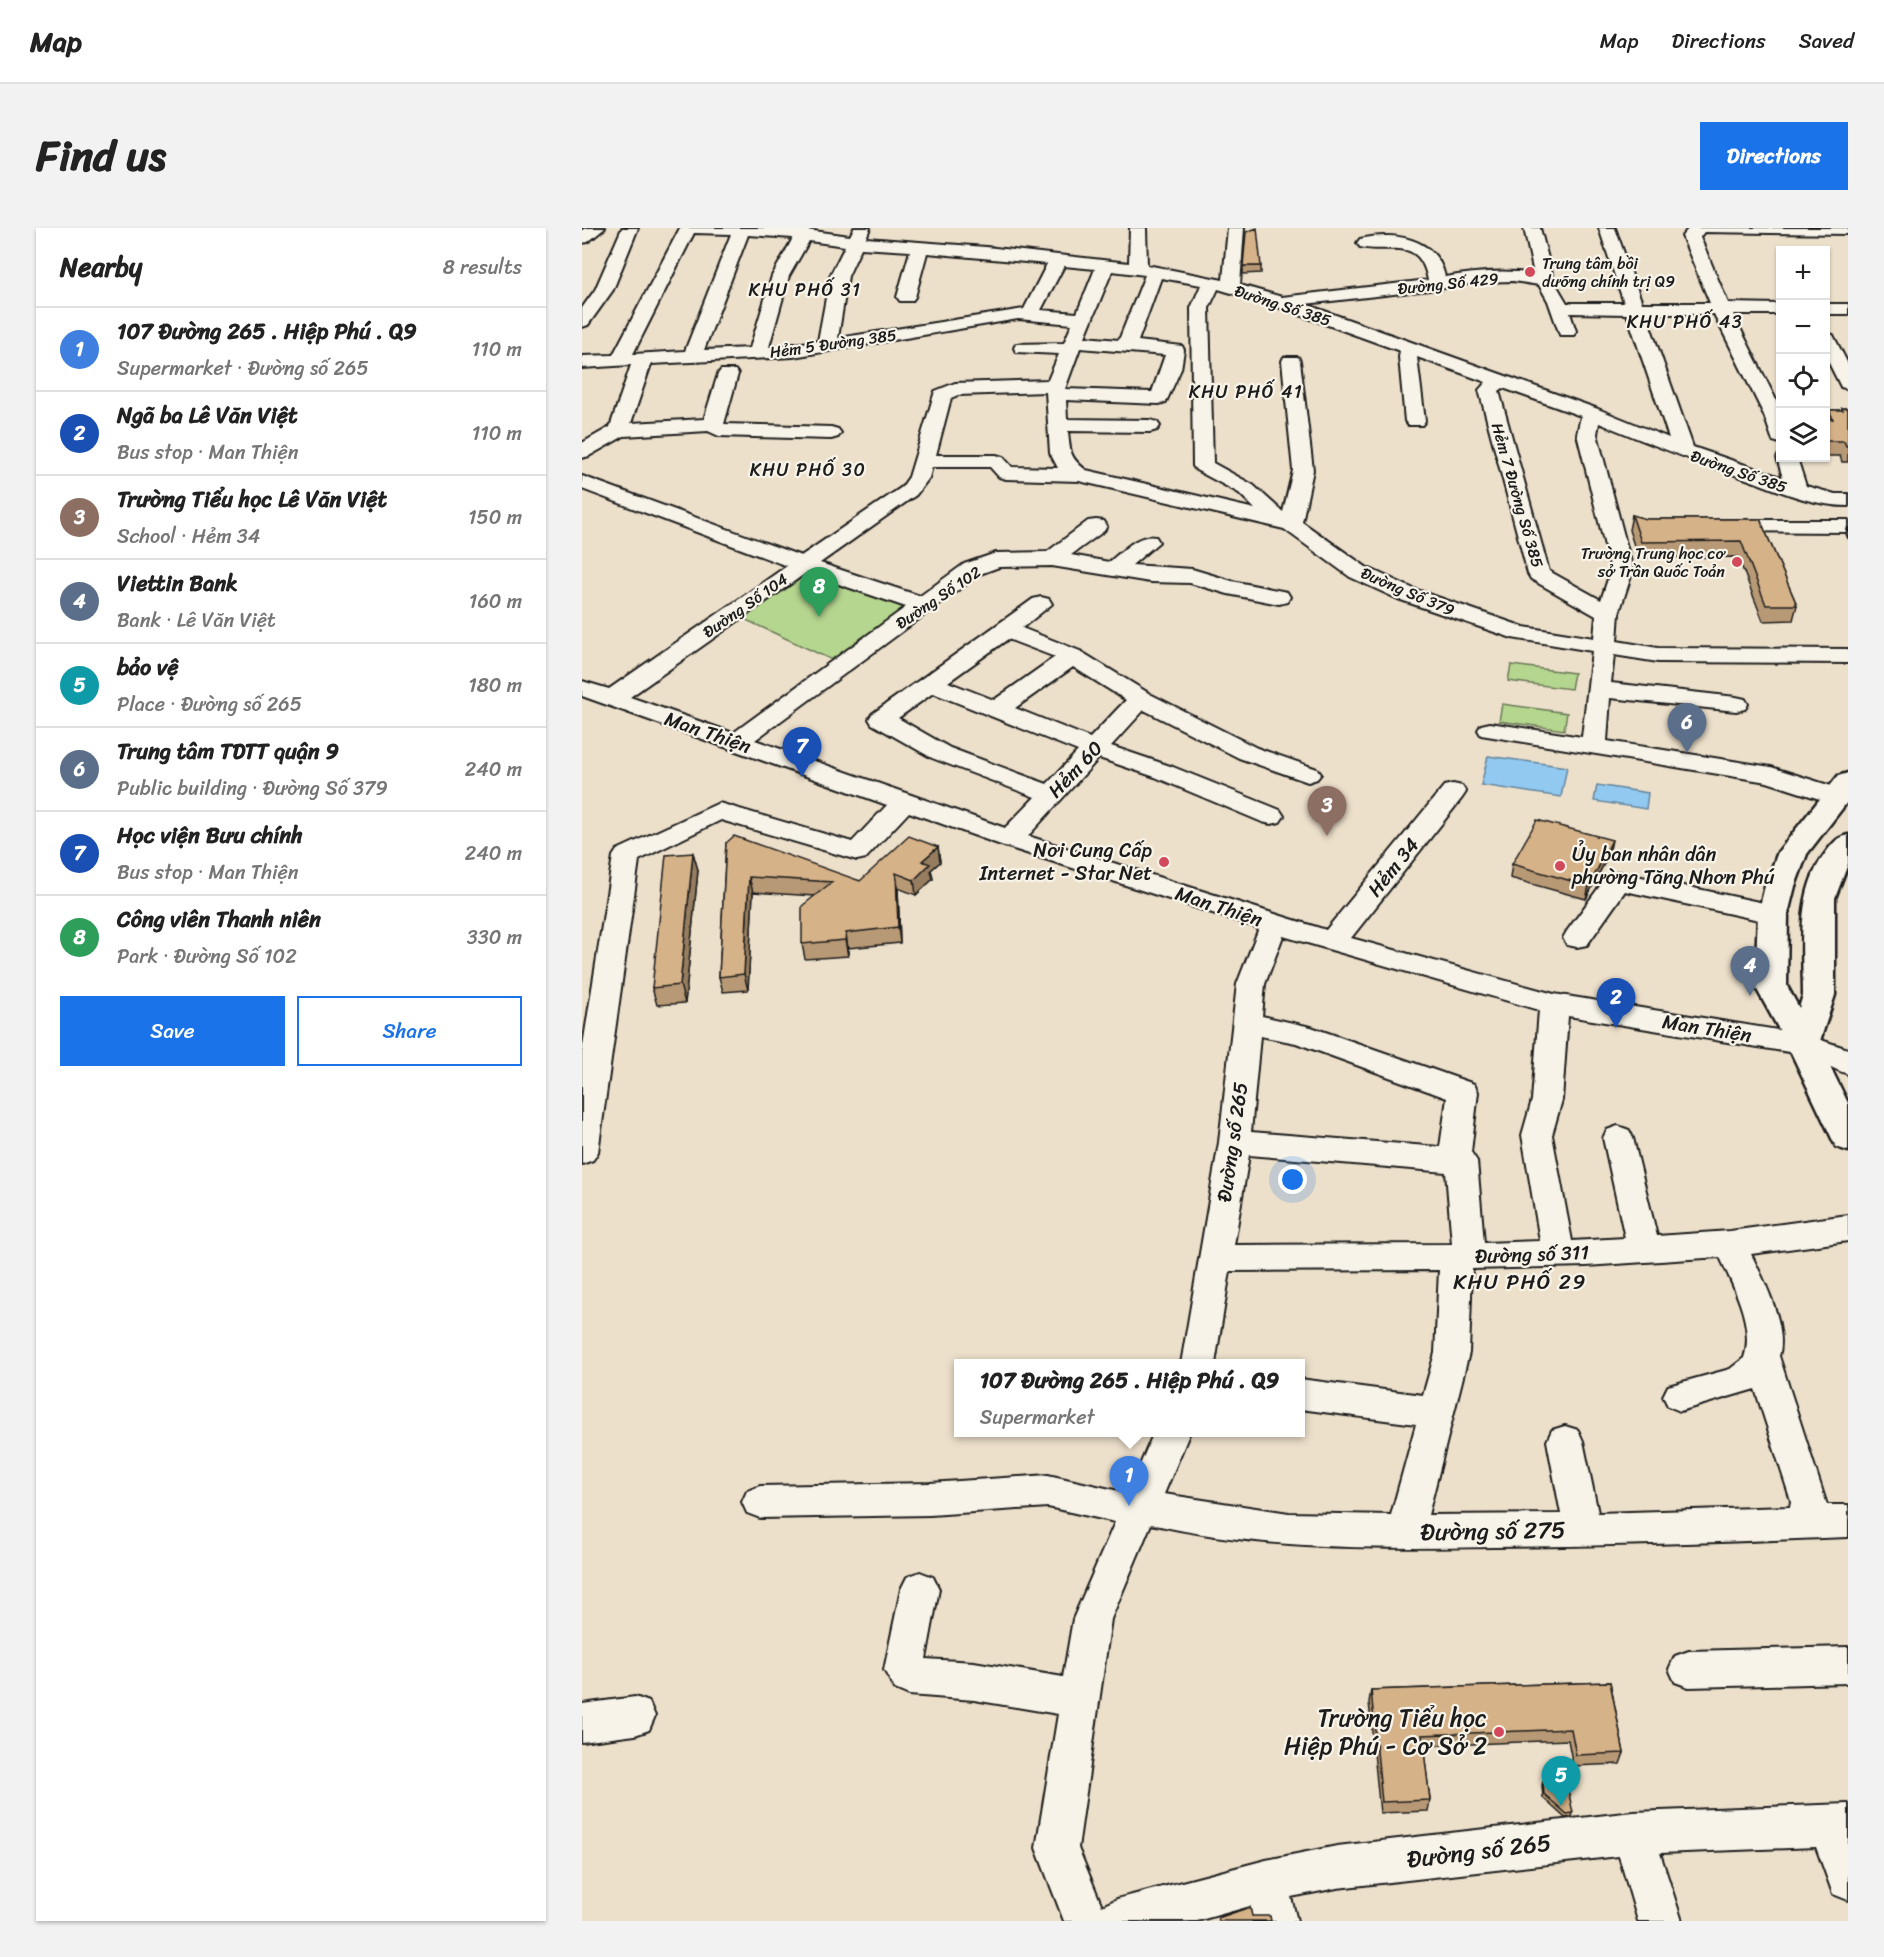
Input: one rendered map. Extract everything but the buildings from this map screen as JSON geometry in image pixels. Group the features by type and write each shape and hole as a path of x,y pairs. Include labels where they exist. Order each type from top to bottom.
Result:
{"main road":[{"path":"1844,793 1793,852 1780,886 1773,914 1771,986 1841,1108 1848,1138"},
{"path":"1803,1044 1819,995 1820,898 1831,866 1848,844"}],"street":[{"path":"582,238 597,228"},
{"path":"582,321 604,290 630,228"},
{"path":"620,360 690,228"},
{"name":"Đường Số 385","path":"690,228 779,230 804,235 858,235 920,247 988,244 1058,260 1147,270 1212,282 1281,302 1591,413 1684,451 1797,490 1835,500 1848,500"},
{"path":"1125,346 1147,270 1137,228"},
{"path":"1232,287 1236,228"},
{"path":"1532,228 1545,281 1560,308 1567,331"},
{"path":"1607,228 1684,451"},
{"path":"1699,228 1691,236 1721,309 1776,413"},
{"path":"1707,228 1771,233 1848,229"},
{"path":"692,357 741,230"},
{"path":"758,354 773,298 792,249 804,235"},
{"path":"827,346 839,276 858,235"},
{"path":"1366,243 1396,241 1427,254 1433,263 1438,284"},
{"path":"906,297 920,247"},
{"path":"1030,315 1058,260"},
{"path":"1079,475 1066,465 1060,453 1055,390 1106,265"},
{"name":"Đường Số 429","path":"1281,302 1438,284 1479,276 1513,276 1545,281"},
{"path":"1212,282 1200,308 1203,466 1246,489 1285,522 1302,470 1291,361"},
{"path":"1560,308 1776,309"},
{"path":"1830,309 1848,309"},
{"name":"Hẻm 5 Đường 385","path":"582,362 758,354 827,346 1018,314 1083,319"},
{"path":"924,460 942,395 947,391 955,388 1055,390 1159,398 1171,369 1175,350 1125,346 1023,348"},
{"path":"1830,347 1848,383"},
{"path":"1410,349 1408,357 1415,421"},
{"path":"619,430 643,359"},
{"path":"712,425 728,374"},
{"name":"Hẻm 7 Đường Số 385","path":"1500,380 1489,390 1539,574 1608,613"},
{"path":"1591,413 1587,434 1622,570 1608,613 1601,662 1594,747"},
{"path":"582,452 619,430 712,425 719,430 737,432 831,433"},
{"path":"1058,425 1150,426"},
{"name":"Đường Số 379","path":"924,460 996,461 1006,473 1079,475 1285,522 1358,572 1406,594 1520,633 1658,655 1848,656"},
{"name":"Đường Số 104","path":"612,698 909,491 919,478 924,460"},
{"path":"1788,462 1797,490"},
{"path":"582,482 802,564 924,605"},
{"path":"1700,526 1848,525"},
{"path":"1052,559 1096,526"},
{"path":"1114,570 1148,542"},
{"name":"Đường Số 102","path":"737,742 972,569 996,560 1052,559 1150,575 1192,576 1228,587 1279,597"},
{"path":"1041,604 933,684 880,719 941,753 1051,794"},
{"path":"1006,630 1071,656 1141,699 1248,753 1308,774"},
{"path":"996,710 1071,656"},
{"path":"933,684 1093,748 1164,772 1271,816"},
{"name":"Man Thiện","path":"582,688 1010,839 1332,942 1554,1004 1803,1044 1834,1054 1848,1063"},
{"path":"1599,689 1736,704"},
{"name":"Hẻm 60","path":"1010,839 1141,699"},
{"path":"1490,730 1771,775 1844,793"},
{"name":"Hẻm 34","path":"1332,942 1453,792"},
{"path":"582,1152 626,856 719,812 857,852 904,801"},
{"path":"1577,938 1618,881 1773,914"},
{"name":"Đường số 265","path":"1199,1359 1235,1142 1251,984 1274,924"},
{"path":"1554,1004 1547,1100 1537,1135 1558,1253"},
{"path":"1246,1023 1301,1034 1463,1092 1458,1161 1462,1257 1455,1296 1452,1353 1405,1533"},
{"path":"1618,1138 1644,1249"},
{"path":"1235,1142 1458,1161"},
{"name":"Đường số 311","path":"1215,1258 1462,1257 1644,1249 1730,1244 1848,1228"},
{"path":"1730,1244 1754,1294 1763,1332 1762,1357 1809,1501 1808,1522"},
{"path":"1680,1396 1748,1376 1762,1357"},
{"path":"1305,1395 1436,1412"},
{"path":"1086,1921 1057,1848 1092,1619 1170,1437"},
{"path":"1565,1441 1583,1530"},
{"name":"Đường số 275","path":"760,1502 930,1499 1048,1491 1138,1508 1289,1529 1405,1533 1583,1530 1848,1521"},
{"path":"920,1589 904,1658 904,1670 909,1676 974,1681 1080,1699"},
{"path":"1689,1669 1848,1665"},
{"path":"582,1723 635,1716"},
{"path":"1839,1825 1848,1879"},
{"name":"Đường số 265","path":"1117,1921 1266,1881 1337,1867 1633,1833 1839,1825"},
{"path":"1633,1833 1660,1921"},
{"path":"1266,1881 1275,1921"}],"green space":[{"path":"808,574 904,607 904,611 837,659 830,659 744,619 741,615 796,575"},
{"path":"1511,665 1574,673 1571,689 1508,681"},
{"path":"1502,704 1567,713 1564,730 1499,721"}],"water":[{"path":"1488,756 1567,767 1561,797 1481,785"},
{"path":"1597,785 1648,793 1646,809 1594,801"}],"place":[{"name":"Trung tâm bồi dưỡng chính trị Q9","path":"1530,272"},
{"name":"Trường Trung học cơ sở Trần Quốc Toản","path":"1737,562"},
{"name":"Công viên Thanh niên","path":"819,617"},
{"name":"Trung tâm TDTT quận 9","path":"1687,753"},
{"name":"Học viện Bưu chính","path":"802,777"},
{"name":"Trường Tiểu học Lê Văn Việt","path":"1327,836"},
{"name":"Nơi Cung Cấp Internet - Star Net","path":"1164,862"},
{"name":"Ủy ban nhân dân phường Tăng Nhơn Phú","path":"1560,866"},
{"name":"Viettin Bank","path":"1750,996"},
{"name":"Ngã ba Lê Văn Việt","path":"1616,1028"},
{"name":"107 Đường 265 . Hiệp Phú . Q9","path":"1129,1506"},
{"name":"Trường Tiểu học Hiệp Phú - Cơ Sở 2","path":"1499,1732"},
{"name":"bảo vệ","path":"1561,1806"}],"district":[{"name":"KHU PHỐ 31","path":"805,290"},
{"name":"KHU PHỐ 43","path":"1685,322"},
{"name":"KHU PHỐ 41","path":"1246,392"},
{"name":"KHU PHỐ 30","path":"808,470"},
{"name":"KHU PHỐ 29","path":"1520,1282"}]}
